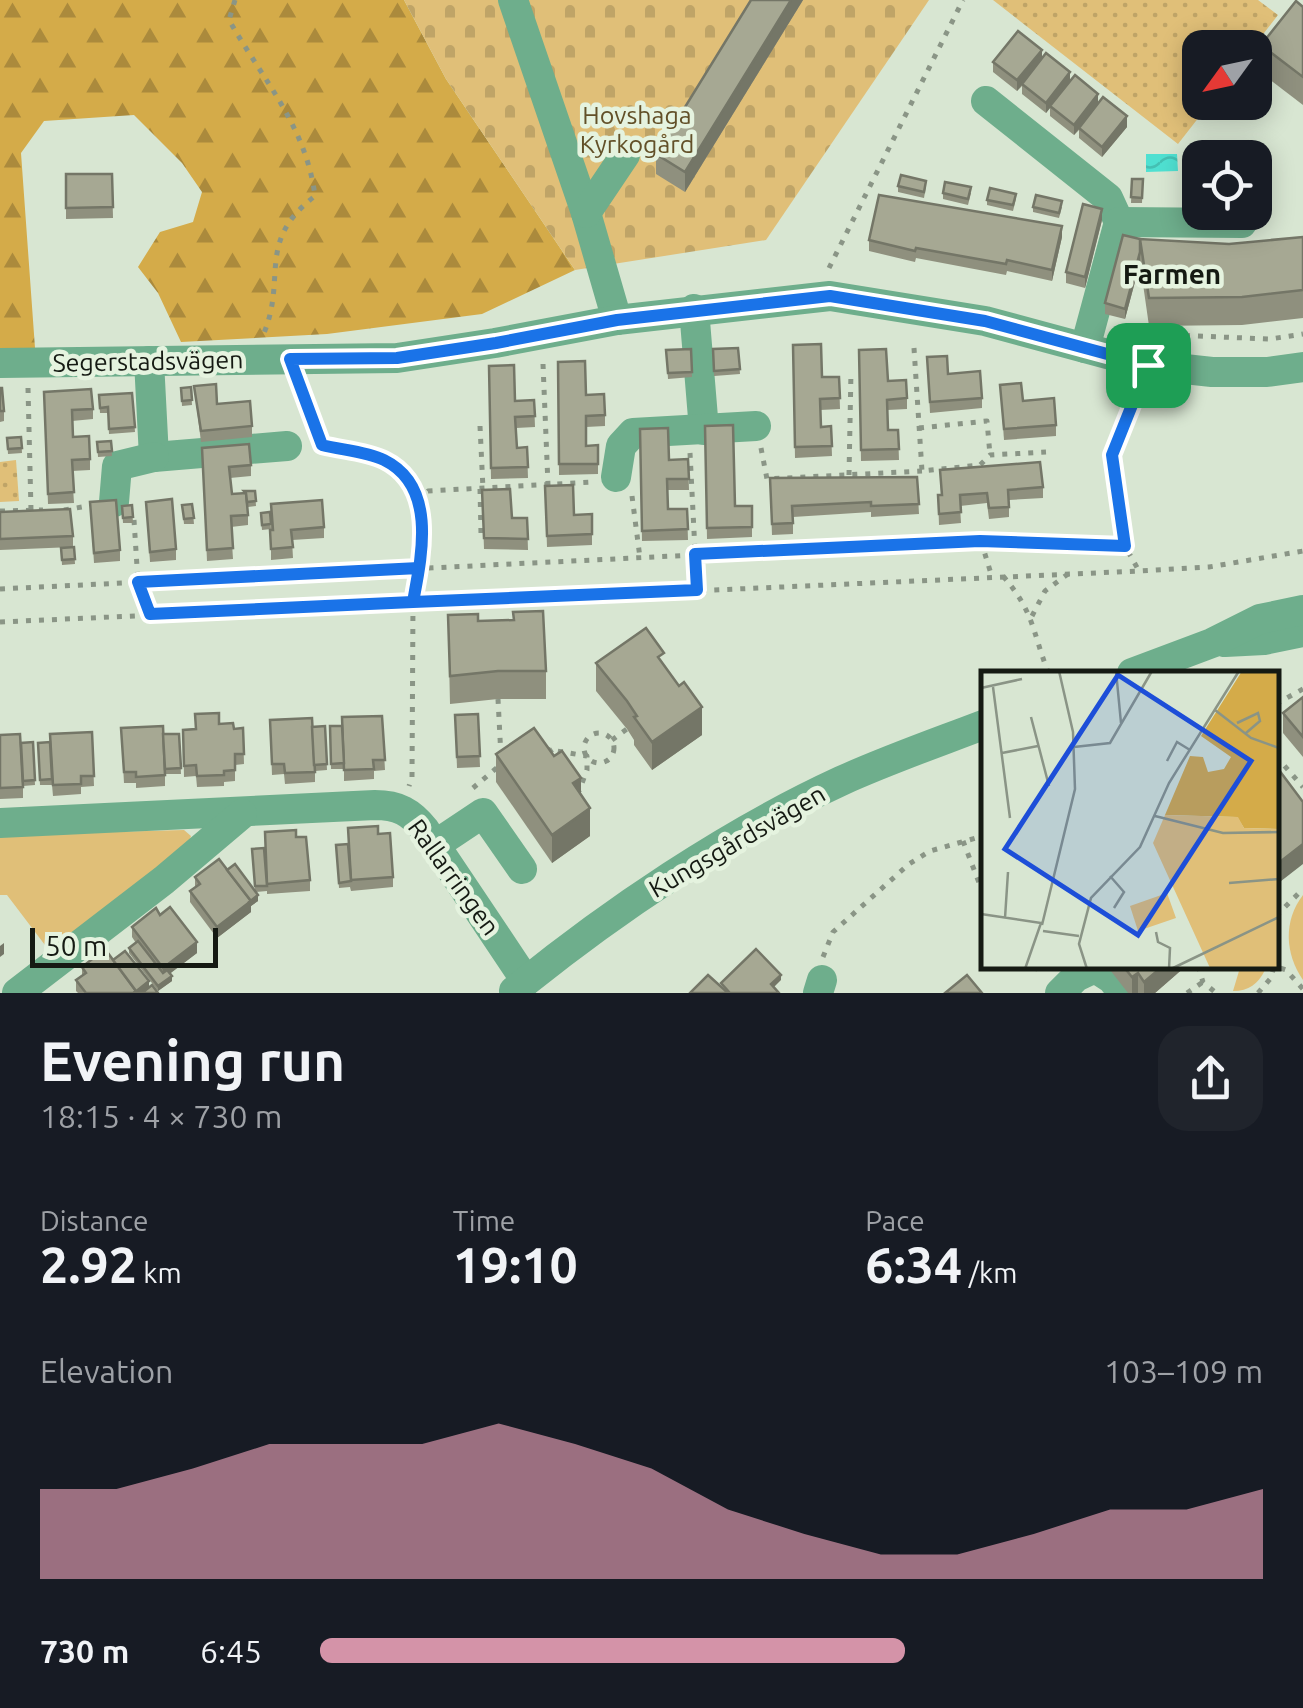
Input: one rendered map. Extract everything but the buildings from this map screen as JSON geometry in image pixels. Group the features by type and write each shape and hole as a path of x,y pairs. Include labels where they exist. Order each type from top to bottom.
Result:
{"street":[{"path":"513,0 586,213 617,320"},
{"path":"986,101 1108,198 1119,222 1086,348"},
{"path":"586,213 625,155"},
{"path":"1119,222 1182,222"},
{"name":"Segerstadsvägen","path":"0,363 397,358 617,320 830,296 985,321 1148,365 1212,372 1268,372 1303,367"},
{"path":"694,309 696,430"},
{"path":"148,361 154,458"},
{"path":"616,476 620,446 633,433 756,426"},
{"path":"114,502 117,466 154,458 287,446"},
{"path":"1137,671 1212,643 1260,619 1303,610"},
{"path":"1212,643 1264,640 1303,632"},
{"name":"Kungsgårdsvägen","path":"519,987 634,901 749,830 840,782 981,726"},
{"name":"Rallarringen","path":"0,823 375,805 400,808 414,816 434,845 519,987"},
{"path":"17,993 164,880 242,814"},
{"path":"434,845 483,814 522,869"},
{"path":"1060,993 1076,977 1095,968 1124,993"}],"path":[{"path":"236,0 230,20 256,68 290,116 311,162 315,196 285,224 266,327 250,360"},
{"path":"830,296 828,270 963,0"},
{"path":"1142,334 1270,339 1303,334"},
{"path":"914,348 922,471"},
{"path":"290,359 322,445 384,460 412,486 422,507 413,602 412,777 400,808"},
{"path":"543,364 548,485"},
{"path":"1139,571 1125,546 1112,455 1148,365"},
{"path":"849,475 851,371"},
{"path":"27,380 31,510"},
{"path":"919,428 987,421 990,455"},
{"path":"480,426 481,534"},
{"path":"756,426 768,480 922,471 980,465 990,455 1046,452"},
{"path":"696,430 697,590"},
{"path":"412,486 428,491 481,489 607,482 616,476 631,491 640,558"},
{"path":"418,500 428,491"},
{"path":"0,510 80,510 102,501 134,506 138,582 150,614"},
{"path":"0,588 980,541 1125,546"},
{"path":"980,541 992,577"},
{"path":"0,622 1139,571 1210,567 1303,551"},
{"path":"1032,616 1045,591 1069,573"},
{"path":"1002,576 1032,616 1048,671"},
{"path":"1278,703 1303,688"},
{"path":"483,814 473,787 504,763 498,699"},
{"path":"612,740 627,729"},
{"path":"535,748 587,756 593,761 608,760 613,755 612,740 606,734 591,735 586,741 587,756 587,770 578,794 568,779"},
{"path":"549,749 559,764"},
{"path":"1278,758 1303,786"},
{"path":"1278,766 1284,764"},
{"path":"820,986 823,956 833,932 851,913 930,851 981,836"},
{"path":"963,841 981,887"},
{"path":"1278,914 1303,889"},
{"path":"1278,967 1286,970 1303,990"},
{"path":"1199,968 1203,982 1216,993"},
{"path":"1258,993 1272,978 1274,968"},
{"path":"1187,993 1203,982"}],"green space":[{"path":"0,0 404,0 446,79 575,270 482,314 327,334 181,342 158,293 138,267 160,232 193,222 202,192 182,163 134,115 44,121 21,153 35,348 0,349"},
{"name":"Hovshaga Kyrkogård","path":"404,0 929,0 766,240 575,270 446,79"},
{"path":"993,0 1258,0 1278,15 1266,30 1182,30 1182,120 1197,120 1178,144"},
{"path":"16,460 19,501 0,502 0,462"},
{"path":"184,830 191,836 188,845 51,953 7,895 0,895 0,835"},
{"path":"1303,895 1303,980 1290,949 1289,926"},
{"path":"1265,970 1252,986 1233,991 1239,971"}],"water":[{"path":"1146,154 1177,154 1178,171 1146,172"}],"district":[{"name":"Farmen","path":"1172,274"}],"route":[{"path":"1148,365 985,321 830,296 617,320 397,358 290,359 322,445 384,460 409,480 422,507 419,568 413,602 150,614 138,582 419,568 413,602 697,590 695,554 980,541 1125,546 1112,455 1148,365"}]}
